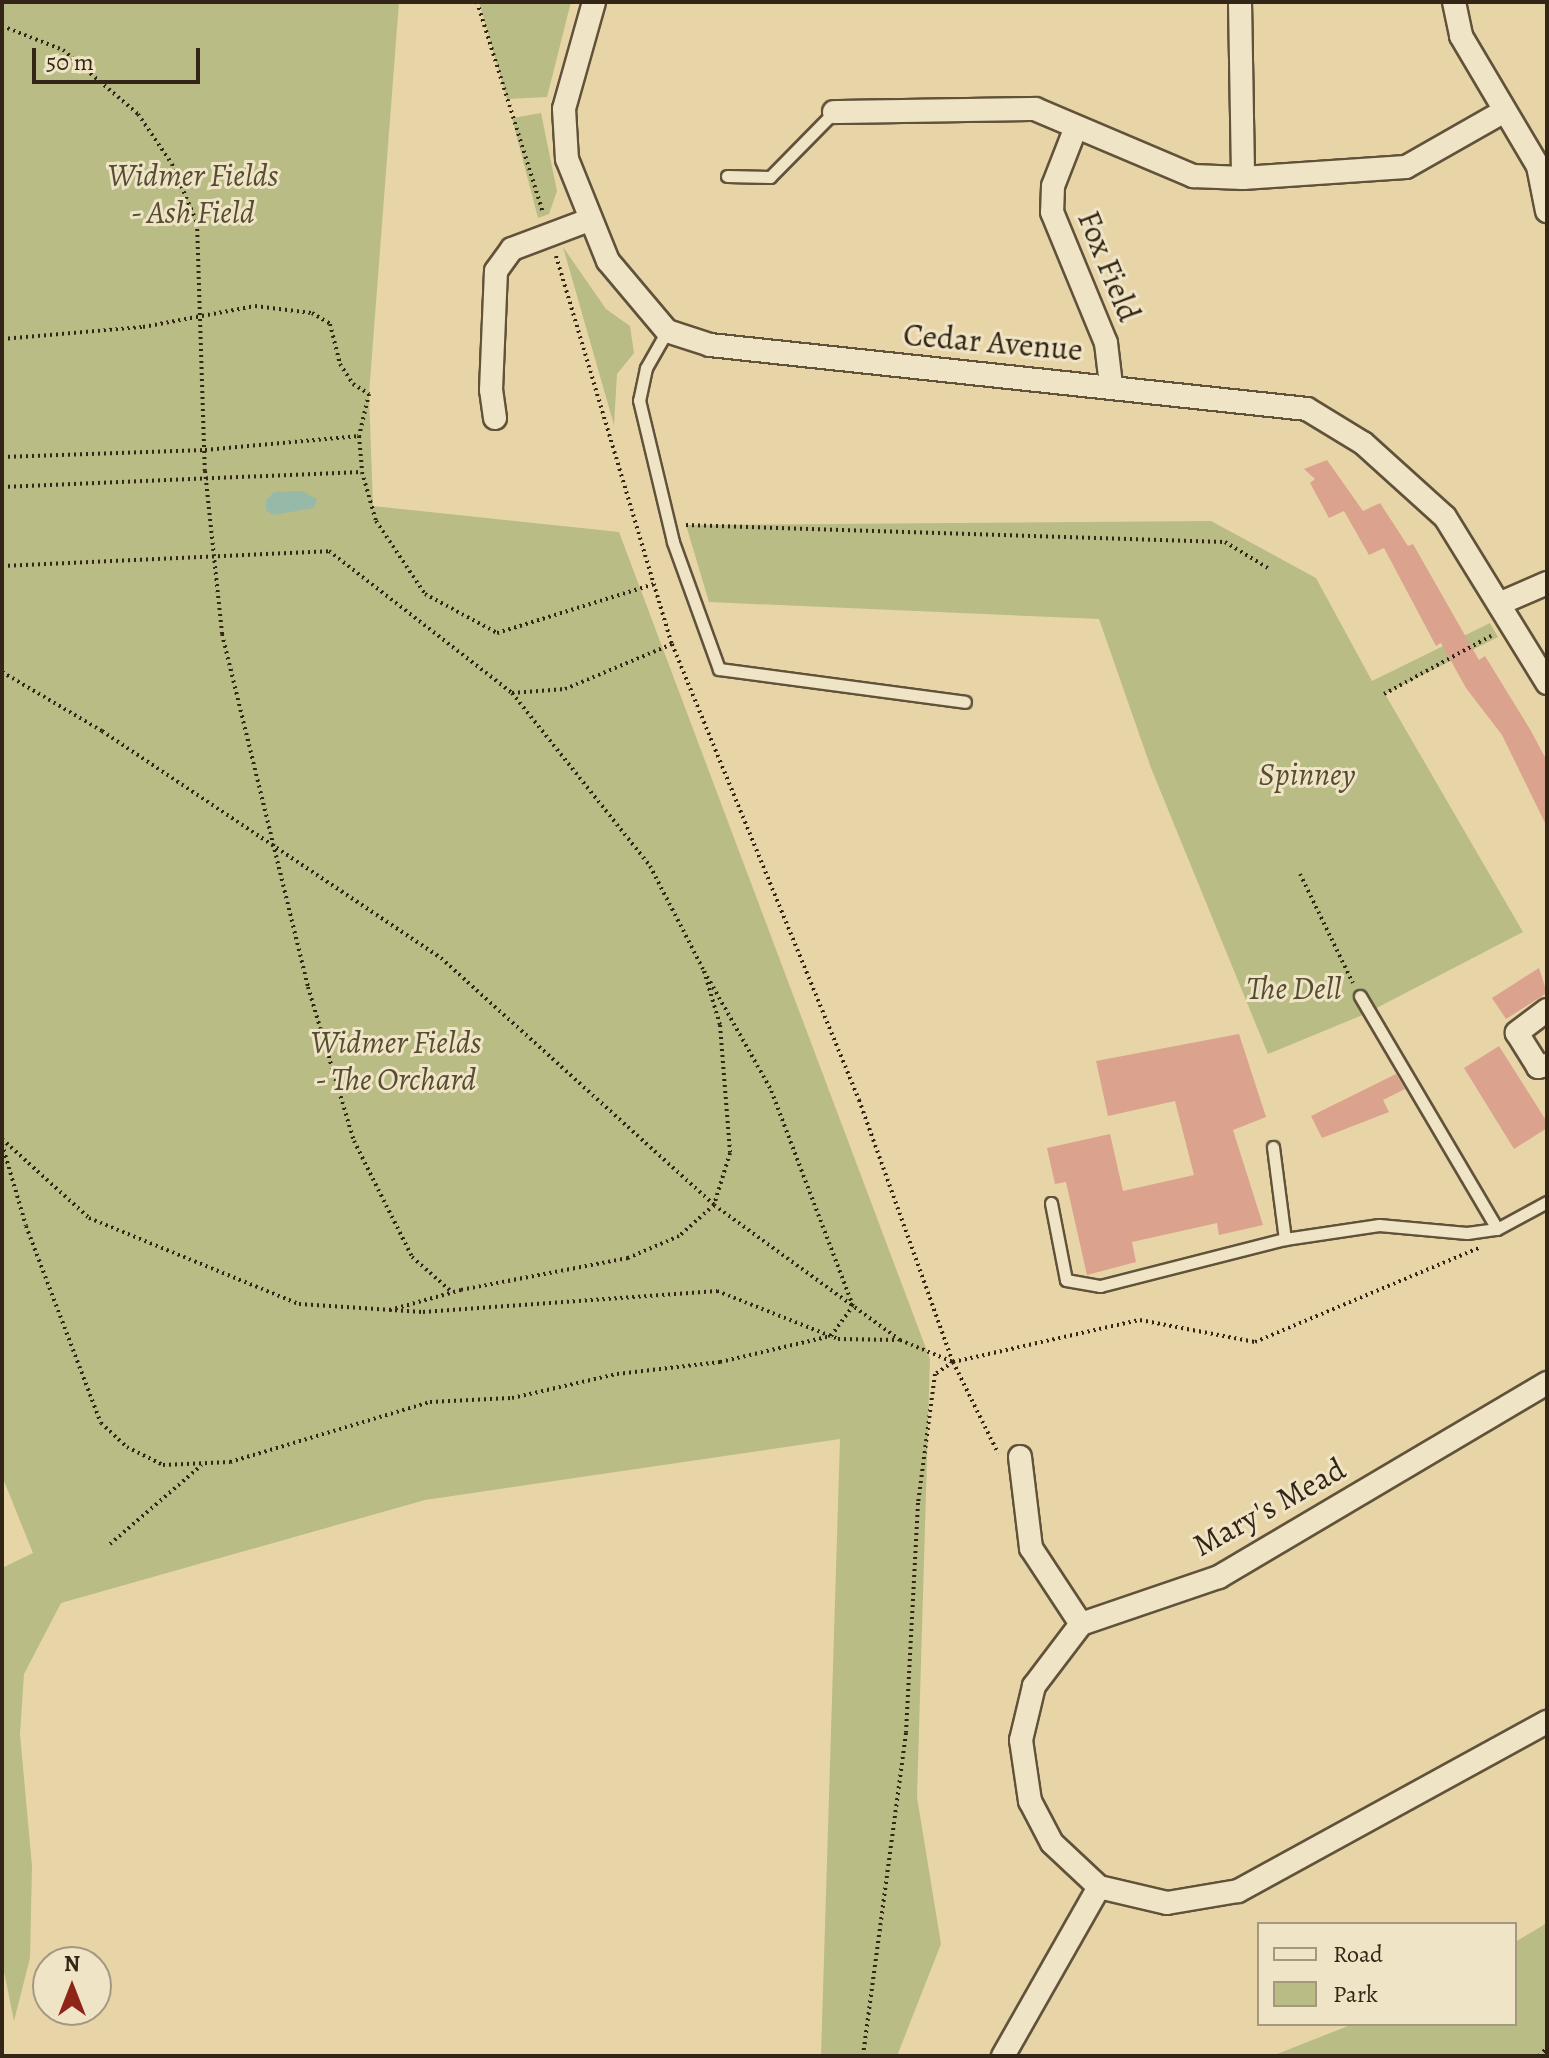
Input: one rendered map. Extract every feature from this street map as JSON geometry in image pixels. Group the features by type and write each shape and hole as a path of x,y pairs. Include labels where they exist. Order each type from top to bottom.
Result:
{"street":[{"path":"594,2 564,109 567,159 608,261 667,331"},
{"path":"1240,2 1243,178"},
{"path":"1454,2 1461,36 1503,112 1538,166 1547,211"},
{"path":"834,112 1035,109 1193,176 1243,178 1406,167 1503,112"},
{"name":"Fox Field","path":"1076,127 1053,186 1052,212 1106,343 1111,385"},
{"path":"495,418 491,390 496,271 512,249 549,232 589,220"},
{"name":"Cedar Avenue","path":"667,331 710,345 1111,385 1307,409 1363,443 1445,517 1546,680"},
{"path":"1501,603 1547,583"},
{"path":"1547,1010 1517,1033 1538,1067 1547,1065"},
{"name":"Mary's Mead","path":"1081,1624 1219,1577 1547,1383"},
{"path":"1020,1457 1031,1548 1081,1624 1034,1686 1021,1740 1035,1811 1052,1843 1099,1887 1167,1903 1238,1891 1547,1722"},
{"path":"1003,2056 1099,1887"}],"lane":[{"path":"727,176 770,177 834,112"},
{"path":"667,331 646,368 639,400 673,542 719,669 965,702"},
{"path":"1360,996 1497,1229"},
{"path":"1273,1147 1285,1239"},
{"path":"1051,1203 1066,1280 1100,1286 1285,1239 1379,1225 1467,1233 1497,1229 1547,1202"}],"path":[{"path":"477,2 672,644 848,1070 953,1362 997,1453 1020,1457"},
{"path":"2,26 63,50 138,114 172,164 197,223 206,477 222,634 308,987 354,1141 412,1257 452,1292"},
{"path":"2,339 282,306 312,313 330,324 340,364 353,384 369,394 359,436 362,472 376,521 425,594 497,633 654,584"},
{"path":"2,457 205,450 359,436"},
{"path":"2,487 362,472"},
{"path":"682,511 686,525 709,527 1225,542 1268,568"},
{"path":"2,566 329,551 512,693 650,866 704,971 770,1088 853,1306"},
{"path":"1384,694 1512,624"},
{"path":"512,693 565,689 672,644"},
{"path":"2,672 102,731 441,958 714,1205 900,1340 953,1362"},
{"path":"1300,874 1360,996"},
{"path":"390,1310 452,1292 628,1258 679,1236 714,1205 730,1153 720,1025 704,971"},
{"path":"2,1142 26,1226 101,1423 127,1447 163,1465 230,1462 328,1436 430,1402 512,1398 617,1374 720,1362 831,1336 900,1340"},
{"path":"2,1142 89,1218 299,1304 423,1312 717,1291 831,1336"},
{"path":"863,2056 906,1733 918,1503 935,1374 953,1362 1140,1320 1255,1342 1475,1252 1497,1229"},
{"path":"831,1336 853,1306"},
{"path":"110,1544 204,1463"},
{"path":"1539,2056 1547,2048"}],"green space":[{"name":"Widmer Fields - The Orchard","path":"2,2 399,2 369,394 373,506 619,532 930,1359 917,1797 941,1944 897,2056 821,2056 840,1439 425,1500 61,1603 24,1674 20,1734 32,1866 30,1958 14,2021 2,1962 2,1568 33,1553 2,1476"},
{"path":"479,2 571,2 547,97 507,99"},
{"path":"541,113 557,191 549,214 538,218 512,118"},
{"path":"563,247 606,309 630,326 634,353 617,374 614,425"},
{"path":"1211,521 1316,578 1372,681 1490,623 1498,637 1385,694 1523,932 1365,1014 1268,1054 1151,768 1099,619 709,602 686,525"},
{"path":"1547,1923 1547,2056 1272,2056 1348,2026 1517,2026 1517,1941"}],"shaded area":[{"path":"301,491 317,499 314,508 273,515 266,510 266,500 274,492"}],"building":[{"path":"1327,460 1363,511 1380,503 1408,546 1413,544 1479,660 1485,656 1531,731 1547,761 1547,827 1502,735 1466,688 1441,643 1436,646 1384,548 1369,555 1344,511 1329,518 1310,483 1315,479 1304,469"},
{"path":"1539,968 1547,993 1506,1019 1492,998"},
{"path":"1239,1034 1266,1117 1233,1130 1263,1225 1219,1235 1217,1223 1132,1242 1136,1262 1087,1275 1066,1182 1055,1184 1047,1148 1110,1134 1123,1191 1194,1175 1175,1101 1108,1116 1096,1061"},
{"path":"1499,1046 1547,1122 1547,1128 1514,1149 1464,1068"},
{"path":"1396,1074 1405,1089 1383,1100 1389,1112 1322,1138 1311,1116"}],"park label":[{"name":"Widmer Fields - Ash Field","path":"193,194"},
{"name":"Spinney","path":"1307,774"},
{"name":"The Dell","path":"1294,988"}]}
